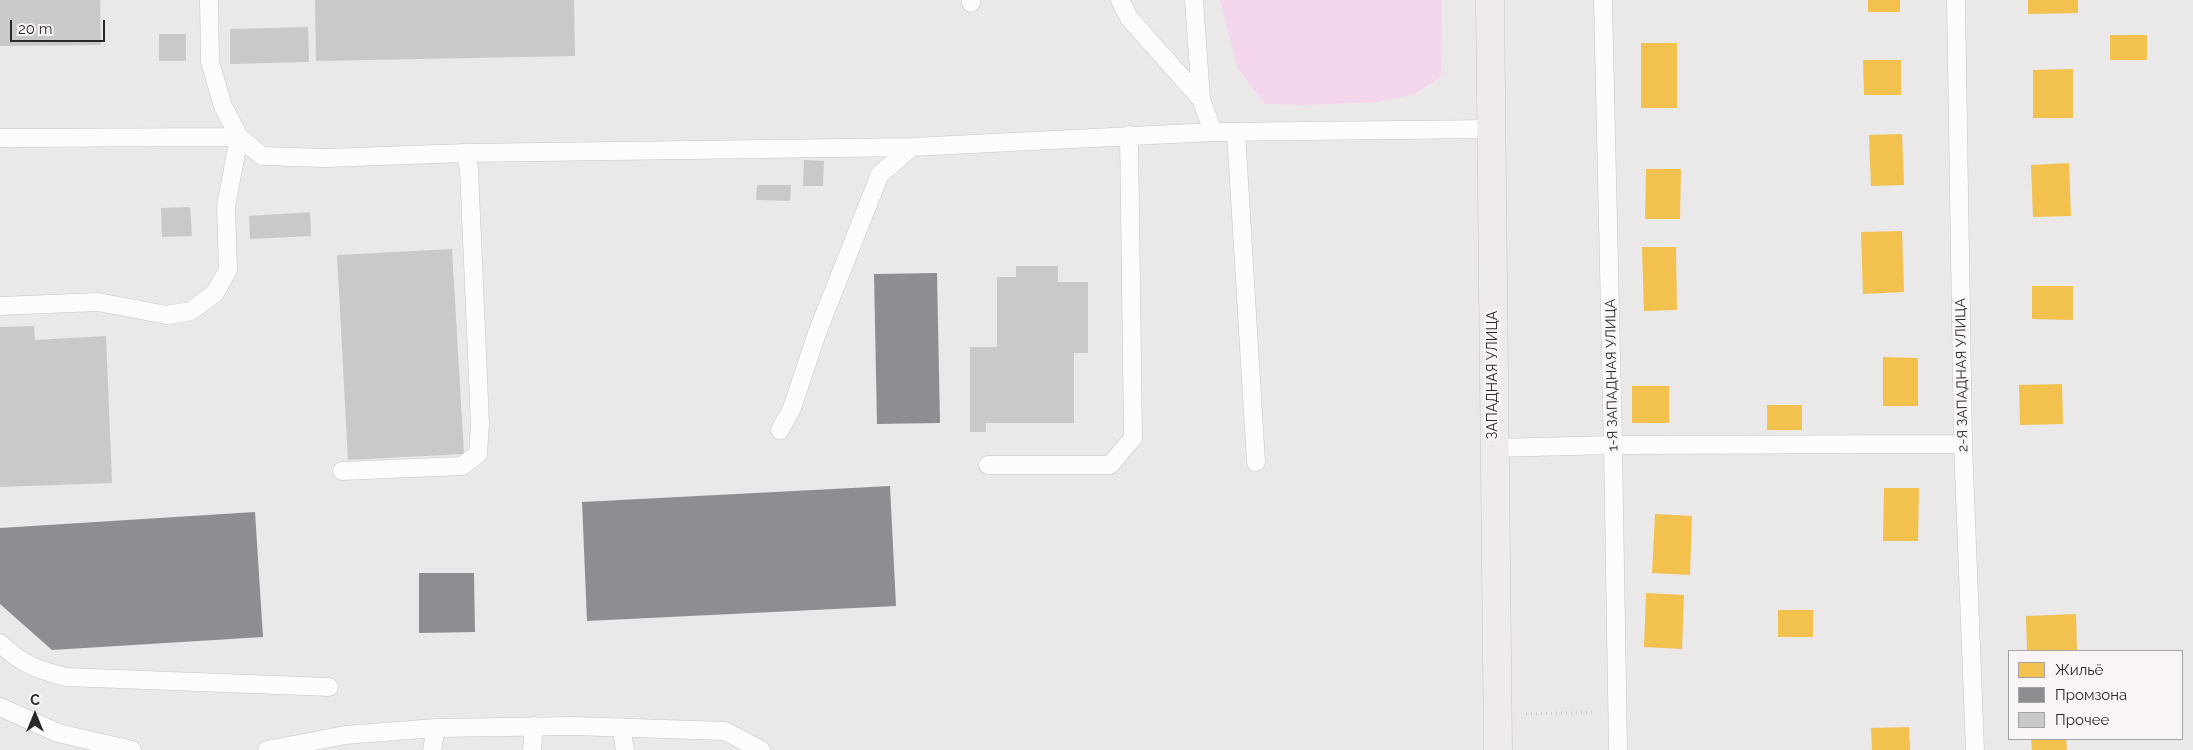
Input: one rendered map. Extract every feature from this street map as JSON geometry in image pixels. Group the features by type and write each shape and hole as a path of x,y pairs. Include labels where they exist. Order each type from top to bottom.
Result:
{"main road":[{"name":"ЗАПАДНАЯ УЛИЦА","path":"1490,0 1498,750"}],"lane":[{"path":"209,0 210,62 223,106 239,137 262,156 289,158 466,153 912,147 1214,132 1492,129"},
{"path":"1120,0 1129,18 1201,99"},
{"path":"1194,0 1201,99 1214,132"},
{"name":"1-Я ЗАПАДНАЯ УЛИЦА","path":"1603,0 1618,750"},
{"name":"2-Я ЗАПАДНАЯ УЛИЦА","path":"1956,0 1963,444 1976,750"},
{"path":"1236,132 1256,462"},
{"path":"988,465 1110,465 1133,438 1129,135"},
{"path":"0,138 239,137"},
{"path":"0,306 98,302 168,315 191,311 215,293 228,270 226,206 239,137"},
{"path":"780,430 792,408 817,333 880,174 912,147"},
{"path":"342,471 462,466 478,454 480,424 469,169 466,153"},
{"path":"1494,448 1613,445 1963,444"},
{"path":"0,643 13,656 34,669 66,678 329,688"},
{"path":"0,707 58,733 132,750"},
{"path":"532,750 534,726"},
{"path":"267,750 345,735 436,728 534,726 725,731 760,750"},
{"path":"621,727 625,750"},
{"path":"432,750 436,728"}],"path":[{"path":"1498,715 1618,712"}],"shaded area":[{"path":"1220,0 1442,0 1441,77 1414,94 1377,102 1303,105 1265,104 1237,67"}],"building: Жильё":[{"path":"1868,0 1900,0 1900,12 1868,12"},
{"path":"2028,0 2078,0 2078,13 2028,14"},
{"path":"2110,35 2147,35 2147,60 2110,60"},
{"path":"1641,43 1677,43 1677,108 1641,108"},
{"path":"1863,60 1901,60 1901,95 1864,95"},
{"path":"2073,69 2073,118 2033,118 2033,70"},
{"path":"1902,134 1904,185 1871,186 1869,135"},
{"path":"2069,163 2071,216 2033,217 2031,165"},
{"path":"1646,169 1681,169 1680,219 1645,219"},
{"path":"1902,231 1904,292 1863,294 1861,232"},
{"path":"1642,247 1676,247 1677,310 1644,311"},
{"path":"2032,286 2073,286 2073,320 2032,319"},
{"path":"1883,357 1918,358 1918,406 1883,406"},
{"path":"2062,384 2063,424 2020,425 2019,385"},
{"path":"1632,386 1669,386 1669,423 1632,423"},
{"path":"1767,405 1802,405 1802,430 1767,430"},
{"path":"1884,488 1919,488 1918,541 1883,541"},
{"path":"1655,514 1692,516 1690,575 1652,573"},
{"path":"1646,593 1684,595 1682,649 1644,647"},
{"path":"1778,610 1813,610 1813,637 1778,637"},
{"path":"2076,614 2077,650 2027,650 2026,616"},
{"path":"1909,727 1910,750 1872,750 1871,728"},
{"path":"2031,740 2066,740 2067,750 2032,750"}],"building: Промзона":[{"path":"937,273 940,423 877,424 874,274"},
{"path":"890,486 896,606 587,621 582,502"},
{"path":"255,512 263,637 52,650 0,604 0,528"},
{"path":"419,573 474,573 475,632 419,633"}],"building: Прочее":[{"path":"0,0 100,0 101,45 0,46"},
{"path":"315,0 574,0 575,56 316,61"},
{"path":"308,27 309,62 230,64 230,29"},
{"path":"159,34 186,34 186,61 159,61"},
{"path":"804,160 824,161 823,186 803,186"},
{"path":"757,185 791,185 790,201 756,200"},
{"path":"190,207 192,236 162,237 161,208"},
{"path":"310,212 311,236 250,239 249,216"},
{"path":"452,249 464,454 348,460 337,255"},
{"path":"1016,266 1058,266 1058,282 1088,282 1088,353 1074,353 1074,423 986,423 986,432 970,432 970,347 997,347 997,277 1016,277"},
{"path":"34,326 35,340 106,336 112,483 0,487 0,327"}]}
